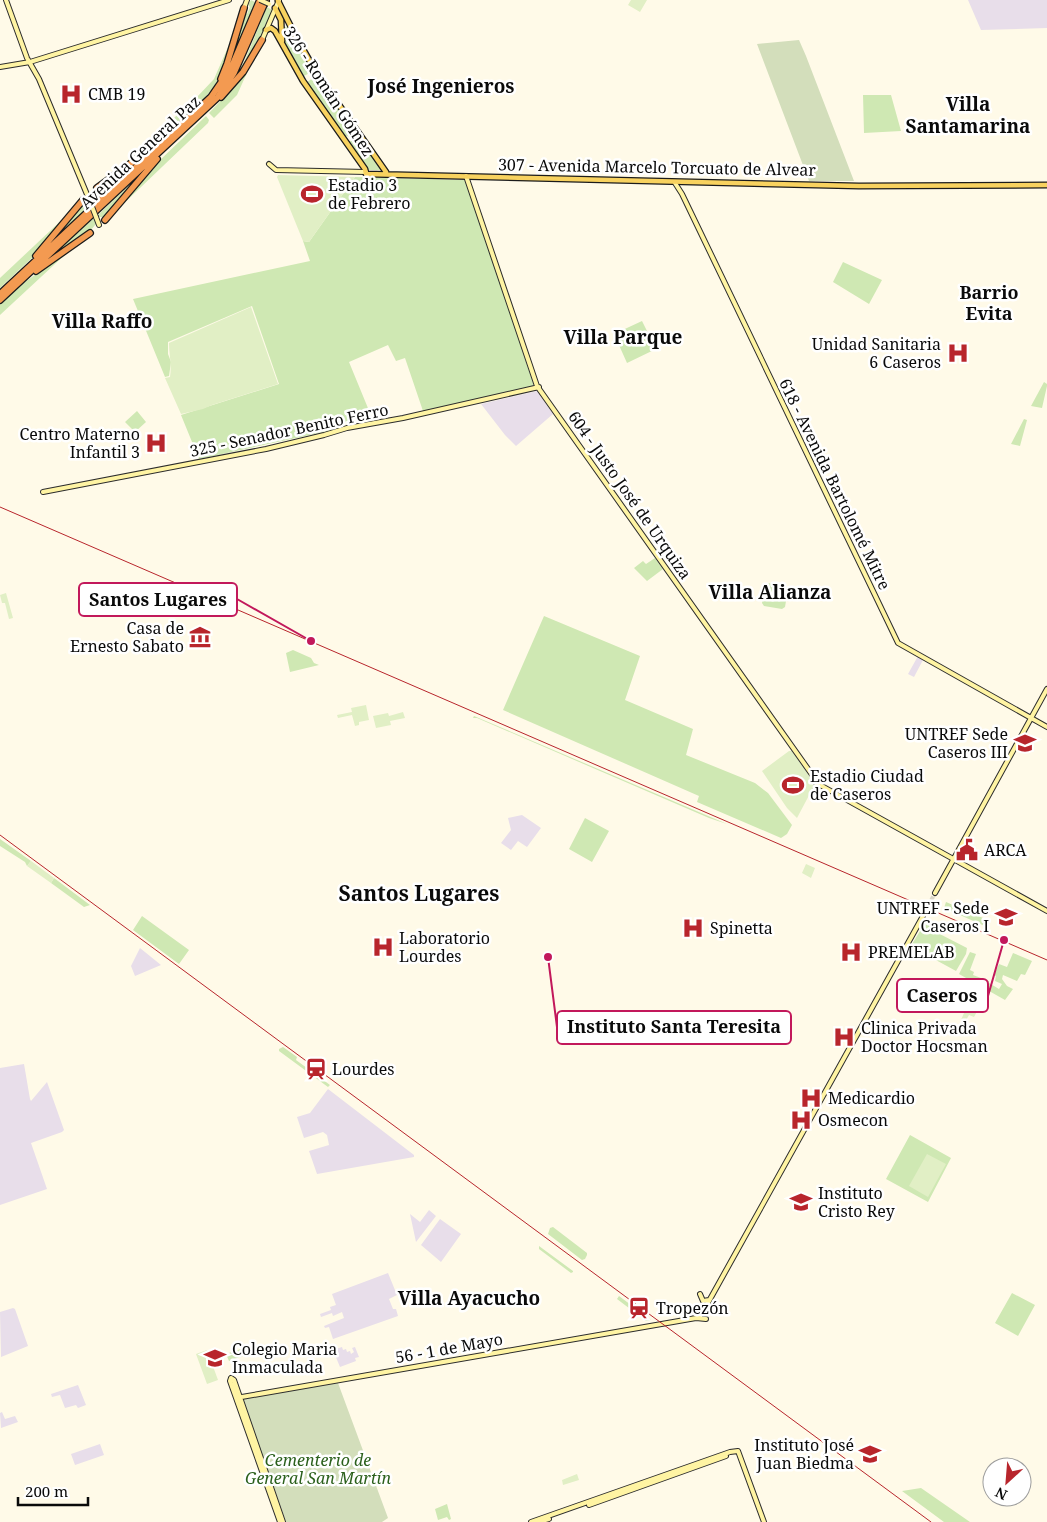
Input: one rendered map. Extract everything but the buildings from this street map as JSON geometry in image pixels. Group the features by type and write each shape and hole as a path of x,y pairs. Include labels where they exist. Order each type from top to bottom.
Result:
{"highway":[{"name":"Avenida General Paz","path":"0,300 16,282 211,97 230,68 260,0"},
{"name":"Avenida General Paz","path":"0,294 16,282 208,108 234,73 268,3"},
{"path":"211,97 227,64 244,8"},
{"path":"208,108 220,99 236,82 262,40"},
{"path":"97,188 174,133"},
{"path":"105,220 172,142"},
{"path":"16,282 83,200"},
{"path":"16,282 90,233"}],"main road":[{"path":"6,0 30,62 39,79 100,225"},
{"path":"0,67 30,62 229,0"},
{"path":"244,8 248,0"},
{"path":"260,0 275,8 280,18 282,44"},
{"path":"268,3 278,1"},
{"path":"262,40 278,1"},
{"path":"278,1 316,72 386,172"},
{"path":"275,31 281,26 286,25 291,28"},
{"name":"326 - Román Gómez","path":"266,30 270,28 275,31 303,81 366,173"},
{"name":"307 - Avenida Marcelo Torcuato de Alvear","path":"269,164 273,169 278,170 675,182 859,186 1047,184"},
{"name":"307 - Avenida Marcelo Torcuato de Alvear","path":"270,171 386,172 466,176"},
{"name":"604 - Justo José de Urquiza","path":"466,176 539,388 812,776 820,785 1047,911"},
{"name":"618 - Avenida Bartolomé Mitre","path":"675,182 898,643 1047,727"},
{"name":"325 - Senador Benito Ferro","path":"43,492 266,449 324,436 347,428 416,416 539,388"},
{"path":"935,893 1047,689"},
{"path":"812,776 817,785 815,792"},
{"path":"696,1318 700,1316 923,916"},
{"path":"700,1294 703,1301 709,1300"},
{"path":"696,1318 706,1320"},
{"name":"56 - 1 de Mayo","path":"282,1522 237,1397 696,1318"},
{"path":"531,1522 730,1452 738,1451 764,1522"},
{"path":"539,1522 697,1467 734,1452"}],"shaded area":[{"path":"968,0 1047,0 1047,28 981,30"},
{"path":"537,391 553,414 516,446 481,404"},
{"path":"918,656 923,660 914,677 908,674"},
{"path":"522,815 541,828 527,847 518,841 511,850 501,843 511,830 508,818"},
{"path":"140,948 161,965 135,976 131,966"},
{"path":"24,1064 31,1101 47,1082 64,1130 31,1143 47,1189 0,1205 0,1068"},
{"path":"328,1089 414,1155 414,1157 317,1174 309,1151 329,1145 327,1135 323,1132 304,1138 297,1117 310,1113"},
{"path":"429,1210 436,1216 416,1242 410,1214 420,1222"},
{"path":"440,1219 461,1234 441,1262 421,1245"},
{"path":"388,1273 397,1295 389,1299 393,1309 396,1309 398,1316 333,1339 329,1327 325,1328 324,1326 344,1318 342,1312 333,1316 332,1313 321,1317 320,1314 331,1310 330,1307 336,1305 332,1294"},
{"path":"13,1308 28,1346 1,1357 0,1312"},
{"path":"342,1347 347,1352 350,1351 351,1354 354,1352 352,1348 355,1347 359,1357 355,1358 356,1361 340,1367 333,1350"},
{"path":"78,1385 86,1405 78,1408 76,1405 65,1408 60,1395 52,1397 51,1394"},
{"path":"2,1412 5,1419 15,1416 18,1422 1,1428 0,1413"},
{"path":"100,1444 104,1455 75,1465 71,1454"}],"green space":[{"path":"251,0 255,2 230,63 245,13 247,14 250,7 248,5"},
{"path":"631,0 647,0 640,12 628,5"},
{"path":"267,7 272,10 262,38 244,69 233,81 245,60"},
{"path":"239,22 221,75 201,102 197,97 214,79"},
{"path":"285,27 289,28 313,71 304,76 284,43 283,31"},
{"path":"799,40 854,181 809,181 757,44"},
{"path":"255,55 237,95 214,118 209,113 235,86"},
{"path":"316,76 356,137 344,136 307,82"},
{"path":"863,95 891,95 901,131 864,133"},
{"path":"192,103 197,105 169,132 113,174 187,106 193,105"},
{"path":"206,116 209,120 208,123 118,209 158,162"},
{"path":"348,141 361,141 382,170 367,170"},
{"path":"142,158 93,203 91,199 93,195"},
{"path":"142,173 105,217 99,217 98,215"},
{"path":"278,175 355,177 309,242 303,241 277,177"},
{"path":"355,177 466,181 534,386 423,411 405,358 396,361 388,345 349,362 370,413 357,415 332,427 333,430 199,459 181,415 279,384 252,306 168,342 168,354 171,362 169,376 165,377 133,299 310,261 303,241 309,242"},
{"path":"84,202 89,206 49,245"},
{"path":"68,214 34,256 0,288 0,278"},
{"path":"94,218 96,224 87,234 51,257"},
{"path":"69,250 0,315 0,304 21,285"},
{"path":"843,262 882,280 869,304 833,282"},
{"path":"251,307 278,384 203,409 181,414 165,378 170,377 169,343"},
{"path":"642,321 656,349 627,363 614,334"},
{"path":"1044,382 1047,386 1042,408 1031,406"},
{"path":"137,411 146,422 135,432 125,422"},
{"path":"1024,419 1027,420 1020,446 1011,444"},
{"path":"655,558 663,569 647,581 634,568 643,561 646,564"},
{"path":"768,583 785,586 788,589 785,607 782,609 764,606 762,603 765,586"},
{"path":"6,593 13,618 9,619 5,603 2,603 0,595"},
{"path":"544,616 640,656 625,700 693,729 686,755 755,783 768,793 792,825 787,834 781,838 697,802 699,796 503,710"},
{"path":"293,650 311,658 314,663 319,665 290,672 286,653"},
{"path":"366,705 369,720 359,722 359,725 355,726 352,715 338,718 337,715 352,712 351,708"},
{"path":"403,712 405,718 390,721 391,725 376,728 373,716 388,713 389,716"},
{"path":"474,716 727,824 709,818 477,718 473,718"},
{"name":"Estadio Ciudad de Caseros","path":"789,751 792,751 815,784 797,818 787,808 762,771"},
{"path":"585,818 609,831 592,862 569,849"},
{"path":"0,839 31,861 27,866 25,862 0,846"},
{"path":"31,861 54,878 51,883 27,866"},
{"path":"806,864 815,868 811,878 802,873"},
{"path":"54,878 90,905 84,907 51,883"},
{"path":"946,902 990,921 987,927 944,908"},
{"path":"142,916 189,950 179,964 133,930"},
{"path":"925,923 929,925 930,929 967,948 966,954 956,971 912,947"},
{"path":"970,952 976,954 970,970 974,972 973,975 989,981 989,983 999,989 1002,984 995,981 996,976 994,975 999,964 1007,967 1013,953 1032,961 1025,975 1021,974 1017,981 1003,975 1002,979 1007,986 1013,989 1005,1000 959,974"},
{"path":"970,996 982,1002 974,1017 969,1015 965,1022 961,1020 964,1013 962,1011"},
{"path":"283,1047 297,1057 296,1060 330,1085 328,1087 279,1051"},
{"path":"910,1135 951,1158 928,1202 886,1179"},
{"path":"927,1154 946,1164 928,1197 909,1186"},
{"path":"553,1227 587,1253 585,1259 582,1260 548,1234 550,1228"},
{"path":"539,1246 573,1272 571,1273 539,1249"},
{"path":"1012,1293 1035,1305 1018,1336 995,1323"},
{"path":"619,1296 651,1320 646,1321 617,1299"},
{"path":"241,1349 243,1356 229,1361 226,1354"},
{"path":"207,1350 218,1380 207,1384 196,1354"},
{"name":"Cementerio de General San Martín","path":"338,1383 388,1518 382,1522 286,1522 243,1401 244,1399"},
{"path":"577,1474 579,1480 563,1485 562,1480"},
{"path":"921,1488 970,1522 944,1522 902,1491"},
{"path":"447,1504 451,1519 449,1520 447,1517 438,1520 435,1509"}],"tunnel":[{"path":"923,916 935,893"}],"railway":[{"path":"0,507 1047,960"},
{"path":"0,835 931,1522"}],"place":[{"name":"CMB 19","path":"71,94"},
{"name":"Estadio 3 de Febrero","path":"312,194"},
{"name":"Unidad Sanitaria 6 Caseros","path":"958,353"},
{"name":"Centro Materno Infantil 3","path":"156,443"},
{"name":"Casa de Ernesto Sabato","path":"200,637"},
{"name":"Santos Lugares","path":"311,641"},
{"name":"UNTREF Sede Caseros III","path":"1025,743"},
{"name":"Estadio Ciudad de Caseros","path":"793,785"},
{"name":"ARCA","path":"967,850"},
{"name":"UNTREF - Sede Caseros I","path":"1006,917"},
{"name":"Spinetta","path":"693,928"},
{"name":"Caseros","path":"1004,940"},
{"name":"Laboratorio Lourdes","path":"383,947"},
{"name":"PREMELAB","path":"851,952"},
{"name":"Instituto Santa Teresita","path":"548,957"},
{"name":"Clinica Privada Doctor Hocsman","path":"844,1037"},
{"name":"Lourdes","path":"316,1069"},
{"name":"Medicardio","path":"811,1098"},
{"name":"Osmecon","path":"801,1120"},
{"name":"Instituto Cristo Rey","path":"801,1202"},
{"name":"Tropezón","path":"639,1308"},
{"name":"Colegio Maria Inmaculada","path":"215,1358"},
{"name":"Instituto José Juan Biedma","path":"870,1454"}],"district":[{"name":"José Ingenieros","path":"441,86"},
{"name":"Villa Santamarina","path":"968,115"},
{"name":"Barrio Evita","path":"989,303"},
{"name":"Villa Raffo","path":"102,321"},
{"name":"Villa Parque","path":"623,337"},
{"name":"Villa Alianza","path":"770,592"},
{"name":"Santos Lugares","path":"419,894"},
{"name":"Villa Ayacucho","path":"469,1298"}]}
